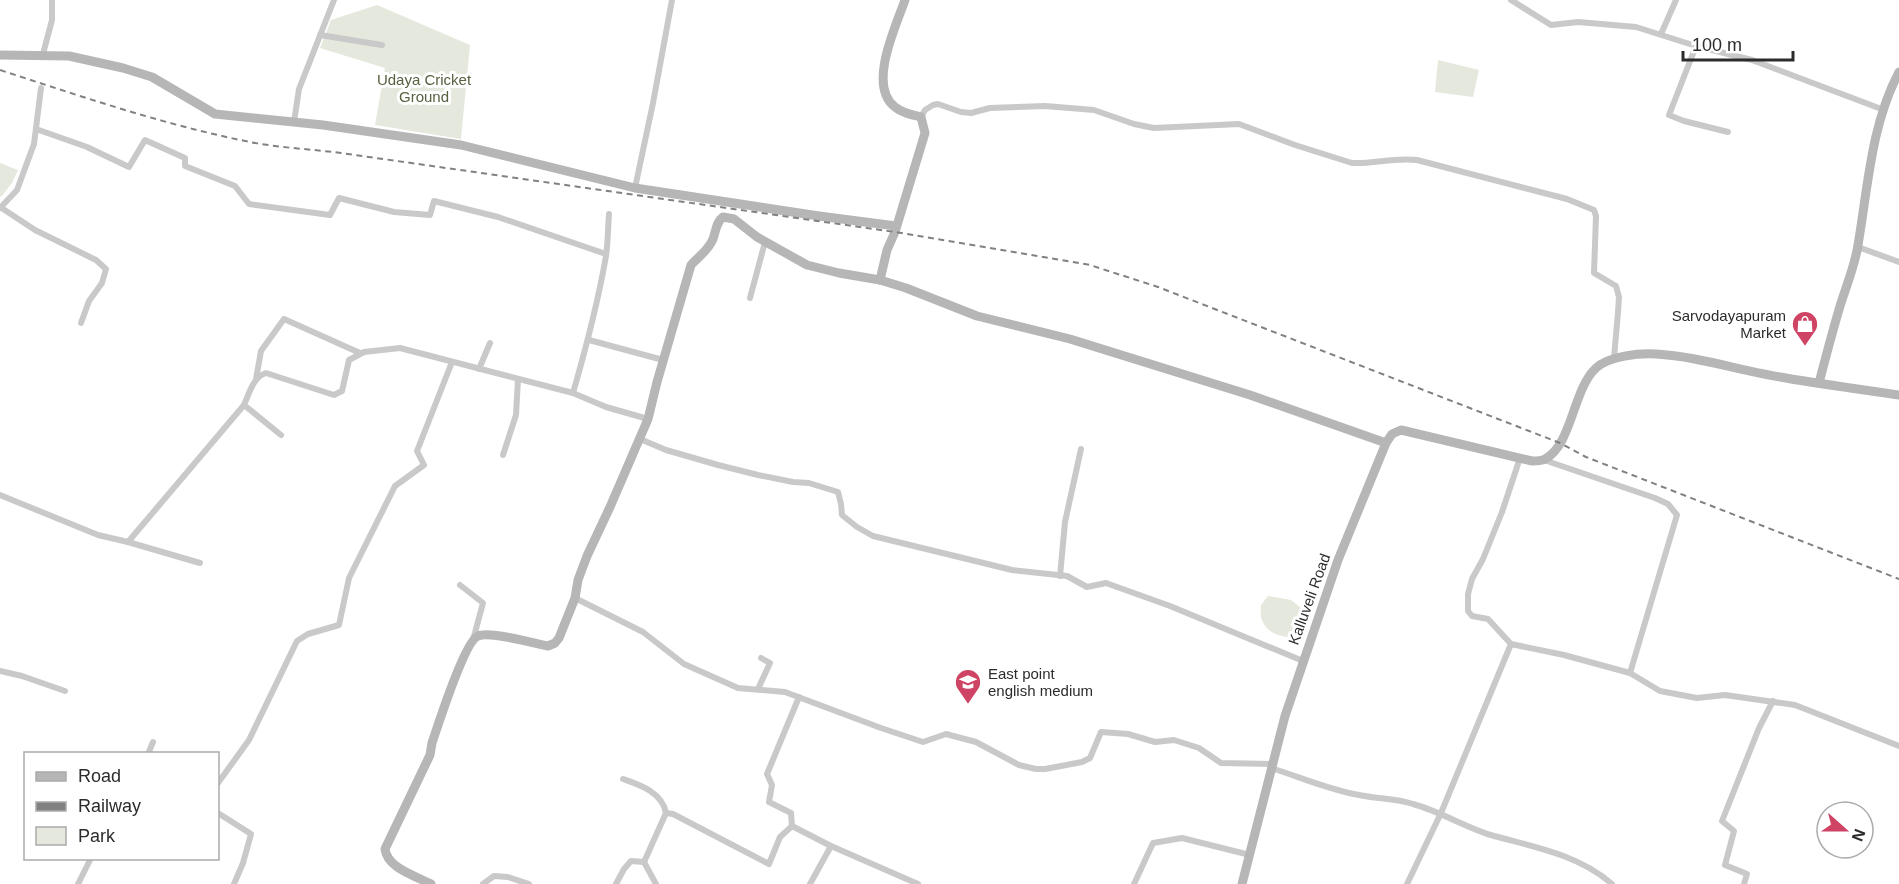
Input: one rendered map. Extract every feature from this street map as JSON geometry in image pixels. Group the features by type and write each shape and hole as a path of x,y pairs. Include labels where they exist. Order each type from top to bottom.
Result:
{"street":[{"path":"43,54 52,20 52,0"},
{"path":"294,122 299,89 334,0"},
{"path":"635,188 672,0"},
{"path":"905,0 886,54 883,70 884,89 894,107 921,117"},
{"path":"1511,0 1551,25 1578,22 1636,27 1696,46 1752,60 1884,110"},
{"path":"1661,34 1676,0"},
{"path":"320,35 382,45"},
{"path":"1696,46 1669,115 1728,132"},
{"path":"0,55 69,56 123,68 152,77 215,114 294,122 461,145 635,188 896,226"},
{"path":"1819,383 1858,247 1862,207 1884,110 1899,72"},
{"path":"41,88 34,144 17,190 0,208 35,230 103,265 106,273 89,301 81,324"},
{"path":"880,280 887,250 925,133 921,117 925,110 933,105 938,104 971,113 990,108 1045,106 1094,110 1134,124 1154,128 1239,124 1352,163 1361,164 1402,158 1417,160 1567,199 1594,210 1596,216 1594,273 1616,286 1619,297 1614,358"},
{"path":"36,129 87,147 129,167 145,141 185,158 185,166 235,186 249,204 330,215 339,198 394,212 430,215 434,201 498,217 606,254"},
{"path":"573,393 588,340 606,254 609,213"},
{"path":"472,640 489,634 548,646 555,644 575,598 586,556 648,419 691,266 705,254 719,220 727,216 765,242 807,265 880,280 977,316 1028,327 1250,395 1386,443 1392,434 1401,430 1532,461 1544,460 1668,504 1677,514 1629,674"},
{"path":"750,298 765,242"},
{"path":"1858,247 1899,262"},
{"path":"128,542 244,405 256,379 261,351 284,319 361,353"},
{"path":"588,340 663,360"},
{"path":"479,369 490,343"},
{"path":"256,379 266,373 334,395 342,391 349,360 361,353 400,348 573,393 606,407 648,419"},
{"path":"1544,460 1560,443 1584,386 1596,368 1614,358 1635,354 1656,354 1899,395"},
{"path":"219,782 249,740 297,641 308,634 339,625 349,578 395,486 424,465 417,451 452,362"},
{"path":"503,455 516,416 518,379"},
{"path":"244,405 281,435"},
{"path":"640,439 666,450 718,465 793,482 809,483 838,492 842,515 873,536 1012,570 1067,576 1087,587 1106,583 1170,606 1303,661"},
{"name":"Kalluveli Road","path":"1242,884 1285,716 1338,560 1386,443"},
{"path":"1060,576 1065,522 1081,449"},
{"path":"1520,458 1484,559 1472,579 1468,594 1468,611 1472,616 1488,619 1511,644 1564,655 1629,674 1660,691 1697,698 1725,694 1795,705 1899,746"},
{"path":"0,495 98,535 200,563"},
{"path":"431,884 391,863 386,857 385,849 430,755 432,743 460,665 472,640 483,603 460,585"},
{"path":"575,598 643,632 684,664 738,688 785,692 909,739 923,742 946,734 976,742 1019,765 1036,769 1082,762 1090,758 1101,732 1128,734 1155,742 1174,740 1198,748 1221,763 1272,766 1359,795 1394,799 1442,813 1493,836 1561,854 1587,867 1612,884"},
{"path":"1407,884 1442,813 1511,644"},
{"path":"758,689 770,663 761,658"},
{"path":"0,671 65,691"},
{"path":"792,826 791,813 769,802 772,785 767,774 799,697"},
{"path":"1744,884 1747,874 1725,866 1734,831 1722,821 1759,728 1773,701"},
{"path":"148,752 153,742"},
{"path":"623,779 647,788 664,804 666,813 644,862"},
{"path":"666,813 673,814 768,864 780,837 792,826"},
{"path":"219,814 251,834 234,884"},
{"path":"792,826 831,846 918,884"},
{"path":"1134,884 1153,843 1182,838 1251,855"},
{"path":"810,884 831,846"},
{"path":"78,884 90,860"},
{"path":"616,884 631,861 644,862"},
{"path":"644,862 656,884"},
{"path":"483,884 494,876 508,877 529,884"}],"green space":[{"name":"Udaya Cricket Ground","path":"377,5 470,45 461,139 375,125 385,68 320,48 331,20"},
{"path":"1438,60 1479,70 1473,97 1435,92"},
{"path":"0,163 18,170 12,183 1,197 0,196"},
{"path":"1268,596 1291,600 1306,612 1308,625 1300,636 1278,635 1268,629 1261,617 1261,605"}],"railway":[{"path":"0,70 155,119 261,144 341,153 895,232 1090,265 1158,287 1560,443 1586,457 1899,579"}],"place":[{"name":"Sarvodayapuram Market","path":"1805,347"},
{"name":"East point english medium","path":"968,705"}]}
